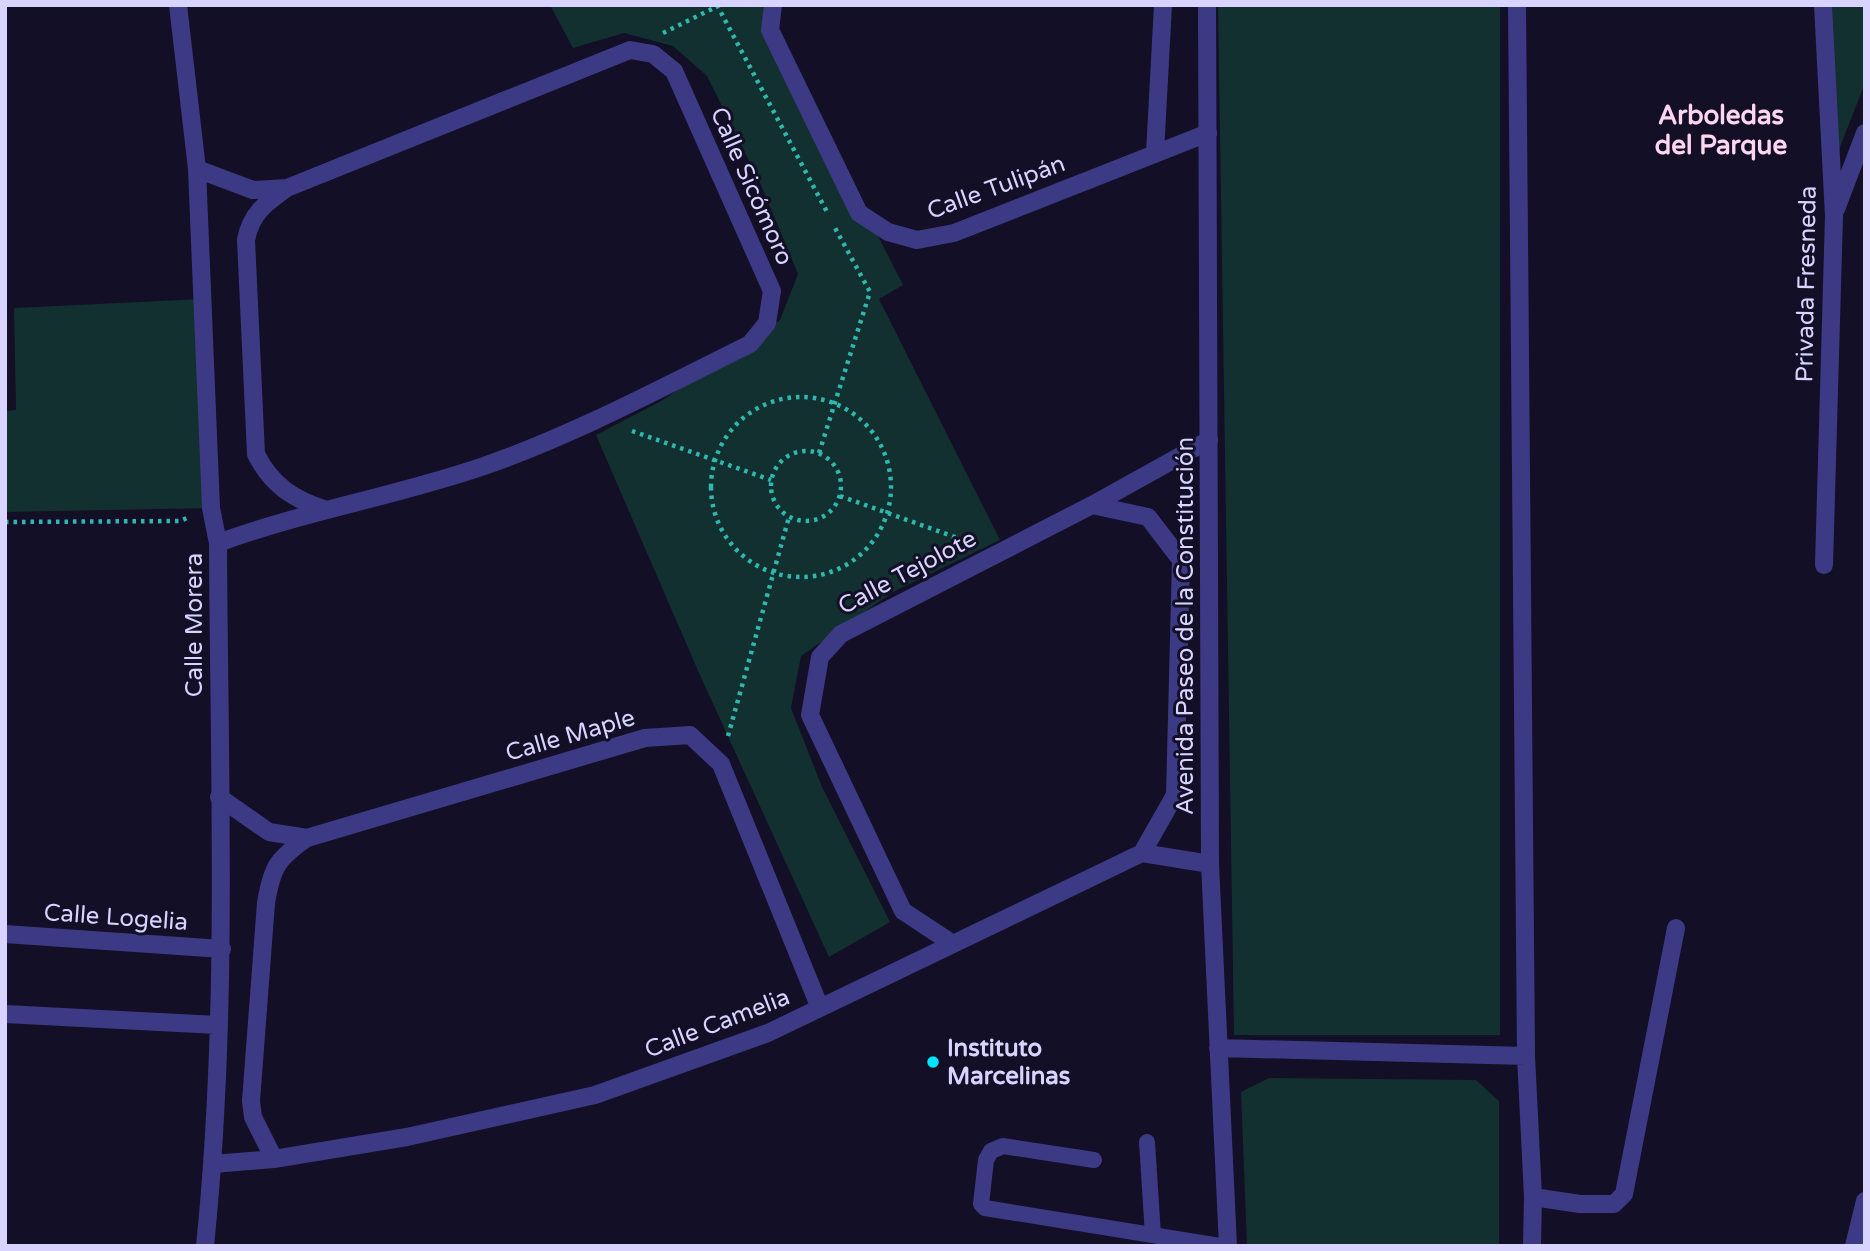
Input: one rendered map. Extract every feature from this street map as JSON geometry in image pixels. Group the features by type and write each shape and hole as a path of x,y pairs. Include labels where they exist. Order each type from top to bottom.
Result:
{"street":[{"name":"Calle Morera","path":"178,5 197,169 211,508 218,543 222,949 213,1164 205,1246"},
{"name":"Calle Tulipán","path":"773,5 770,30 859,212 888,232 917,240 954,233 1208,133"},
{"path":"1155,153 1163,5"},
{"name":"Avenida Paseo de la Constitución","path":"1208,5 1210,864 1228,1246"},
{"path":"1517,5 1526,1056 1533,1197 1532,1246"},
{"name":"Privada Fresneda","path":"1823,5 1834,216 1824,565"},
{"path":"327,510 299,502 281,488 265,472 256,454 246,240 249,224 259,208 287,188 629,50"},
{"name":"Calle Sicómoro","path":"218,543 261,527 484,466 598,419 750,344 767,323 772,291 674,71 653,54 629,50"},
{"path":"1834,216 1865,133"},
{"path":"197,169 253,190 287,188"},
{"name":"Calle Tejolote","path":"953,944 903,911 810,715 820,657 841,634 1092,505 1209,440"},
{"path":"1092,505 1148,517 1181,560 1175,795 1142,853 1210,864"},
{"name":"Calle Maple","path":"219,797 269,832 307,838 645,738 690,735 721,764 820,1008"},
{"path":"274,1159 253,1117 251,1101 266,903 270,877 279,857 307,838"},
{"name":"Calle Camelia","path":"213,1164 274,1159 407,1137 596,1095 768,1033 1142,853"},
{"path":"1533,1197 1580,1204 1615,1204 1624,1194 1676,928"},
{"name":"Calle Logelia","path":"5,934 222,949"},
{"path":"5,1014 217,1025"},
{"path":"1218,1048 1526,1056"},
{"path":"1854,1246 1865,1201"}],"lane":[{"path":"1147,1142 1153,1235"},
{"path":"1094,1160 1003,1146 991,1151 986,1160 981,1204 985,1208 1220,1246"}],"path":[{"path":"629,50 718,6 870,292 819,453"},
{"path":"809,397 834,403 865,423 883,450 891,480 888,511 875,539 852,562 824,575 798,578 771,572 740,554 720,529 712,503 715,458 722,442 742,418 778,399 809,397"},
{"path":"598,419 715,458 771,480"},
{"path":"795,452 819,453 837,469 842,484 835,507 815,521 800,521 789,517 773,499 771,480 783,459 795,452"},
{"path":"840,496 888,511 996,553"},
{"path":"5,522 180,521 211,508"},
{"path":"721,764 771,572 789,517"}],"green space":[{"path":"550,5 770,5 769,22 903,285 879,299 1000,540 893,592 801,656 791,708 822,787 890,922 829,957 699,673 596,435 663,400 780,320 798,274 760,183 707,76 673,46 624,33 573,48"},
{"path":"1218,5 1500,5 1500,1035 1234,1035"},
{"path":"1832,5 1865,5 1865,83 1835,160"},
{"path":"202,299 211,508 5,512 5,411 16,410 14,308"},
{"path":"1269,1078 1476,1080 1499,1101 1499,1246 1247,1246 1241,1092"}],"place":[{"name":"Instituto Marcelinas","path":"933,1062"}],"district":[{"name":"Arboledas del Parque","path":"1721,130"}]}
